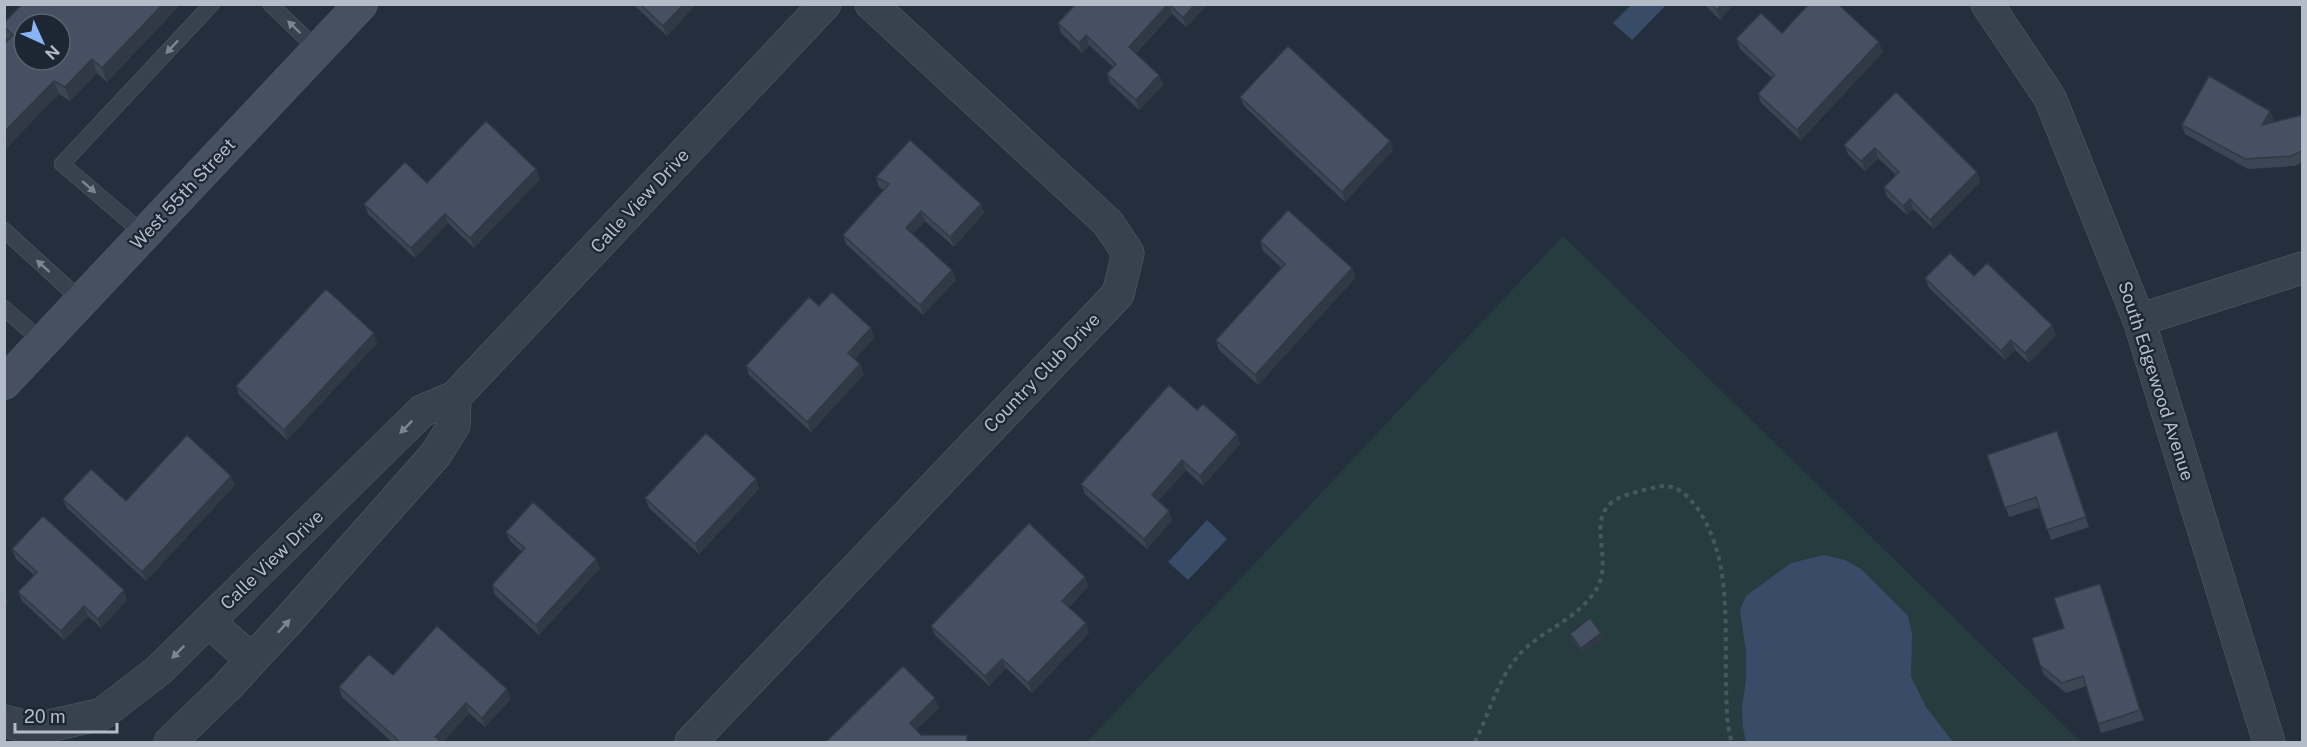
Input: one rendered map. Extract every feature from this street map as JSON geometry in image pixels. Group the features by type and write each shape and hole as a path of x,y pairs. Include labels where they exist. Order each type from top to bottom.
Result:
{"main road":[{"name":"West 55th Street","path":"4,383 361,4"}],"street":[{"name":"Calle View Drive","path":"4,721 35,736 102,714 159,670 422,411 455,397 825,4"},
{"name":"Country Club Drive","path":"691,742 1118,294 1128,253 1108,223 871,4"},
{"name":"South Edgewood Avenue","path":"1987,4 2050,98 2139,320 2269,742"},
{"path":"2139,320 2302,268"},
{"path":"170,742 252,660 436,454 454,425 455,397"},
{"name":"Calle View Drive","path":"336,498 369,530"},
{"name":"Calle View Drive","path":"209,622 252,660"}],"lane":[{"path":"144,234 62,164 212,4"},
{"path":"270,4 318,50"},
{"path":"4,230 82,301"},
{"path":"4,308 43,342"}],"path":[{"path":"1476,742 1498,686 1515,659 1528,646 1573,616 1599,585 1604,570 1599,529 1604,513 1610,504 1623,495 1653,487 1669,486 1685,495 1696,507 1708,525 1717,550 1723,582 1727,711 1732,742"}],"green space":[{"path":"1563,236 2081,742 1087,742"}],"water":[{"path":"1631,5 1666,5 1632,40 1613,23"},
{"path":"1207,520 1227,539 1188,580 1168,562"},
{"path":"1824,555 1845,560 1861,569 1908,616 1912,633 1911,677 1926,707 1953,742 1746,742 1742,708 1746,679 1746,652 1740,610 1746,596 1791,563"}],"building":[{"path":"22,4 163,4 102,68 92,59 65,87 54,81 4,132 4,44 12,36 12,72 72,72 72,12 14,12"},
{"path":"640,4 684,4 663,26"},
{"path":"1076,4 1168,4 1129,47 1159,75 1136,100 1107,74 1116,64 1086,35 1079,43 1058,23"},
{"path":"1169,4 1195,4 1183,18"},
{"path":"1711,4 1722,4 1717,10"},
{"path":"1809,4 1838,4 1879,42 1797,130 1758,94 1775,75 1736,39 1761,13 1782,33"},
{"path":"12,15 12,34 4,27 4,23"},
{"path":"1288,46 1390,141 1342,192 1240,97"},
{"path":"2209,76 2270,111 2262,125 2302,115 2302,151 2291,156 2245,159 2182,125"},
{"path":"1896,92 1977,172 1930,220 1910,199 1903,206 1884,187 1899,172 1875,148 1861,161 1844,145"},
{"path":"486,121 536,169 470,238 445,214 411,248 364,204 405,162 427,183"},
{"path":"910,140 981,204 950,237 921,211 906,228 952,270 920,305 843,235 889,184 876,177"},
{"path":"1288,210 1352,268 1255,375 1216,340 1285,264 1260,241"},
{"path":"1950,253 1974,276 1987,263 2052,325 2025,353 2011,340 2001,351 1925,278"},
{"path":"326,289 374,333 284,430 236,386"},
{"path":"832,292 871,328 848,353 860,364 807,422 746,366 809,297 819,306"},
{"path":"1169,385 1197,410 1203,404 1237,434 1200,476 1182,460 1152,495 1169,511 1144,539 1081,484"},
{"path":"2057,431 2086,517 2047,530 2036,497 2005,508 1987,455"},
{"path":"706,433 756,479 695,544 645,498"},
{"path":"187,435 231,476 142,572 63,499 91,469 126,501"},
{"path":"533,502 596,559 536,625 492,585 525,548 506,532"},
{"path":"43,516 124,590 98,619 84,606 61,631 18,592 37,572 12,549"},
{"path":"1029,523 1085,577 1062,601 1086,623 1028,683 1002,659 985,676 931,626"},
{"path":"2100,584 2140,710 2098,724 2083,676 2062,683 2040,665 2032,638 2064,628 2054,598"},
{"path":"1590,618 1601,633 1581,648 1570,634"},
{"path":"437,626 507,689 482,718 466,703 435,737 441,742 400,742 339,687 369,654 393,675"},
{"path":"903,666 935,698 910,723 921,735 967,735 967,742 826,742"}]}
